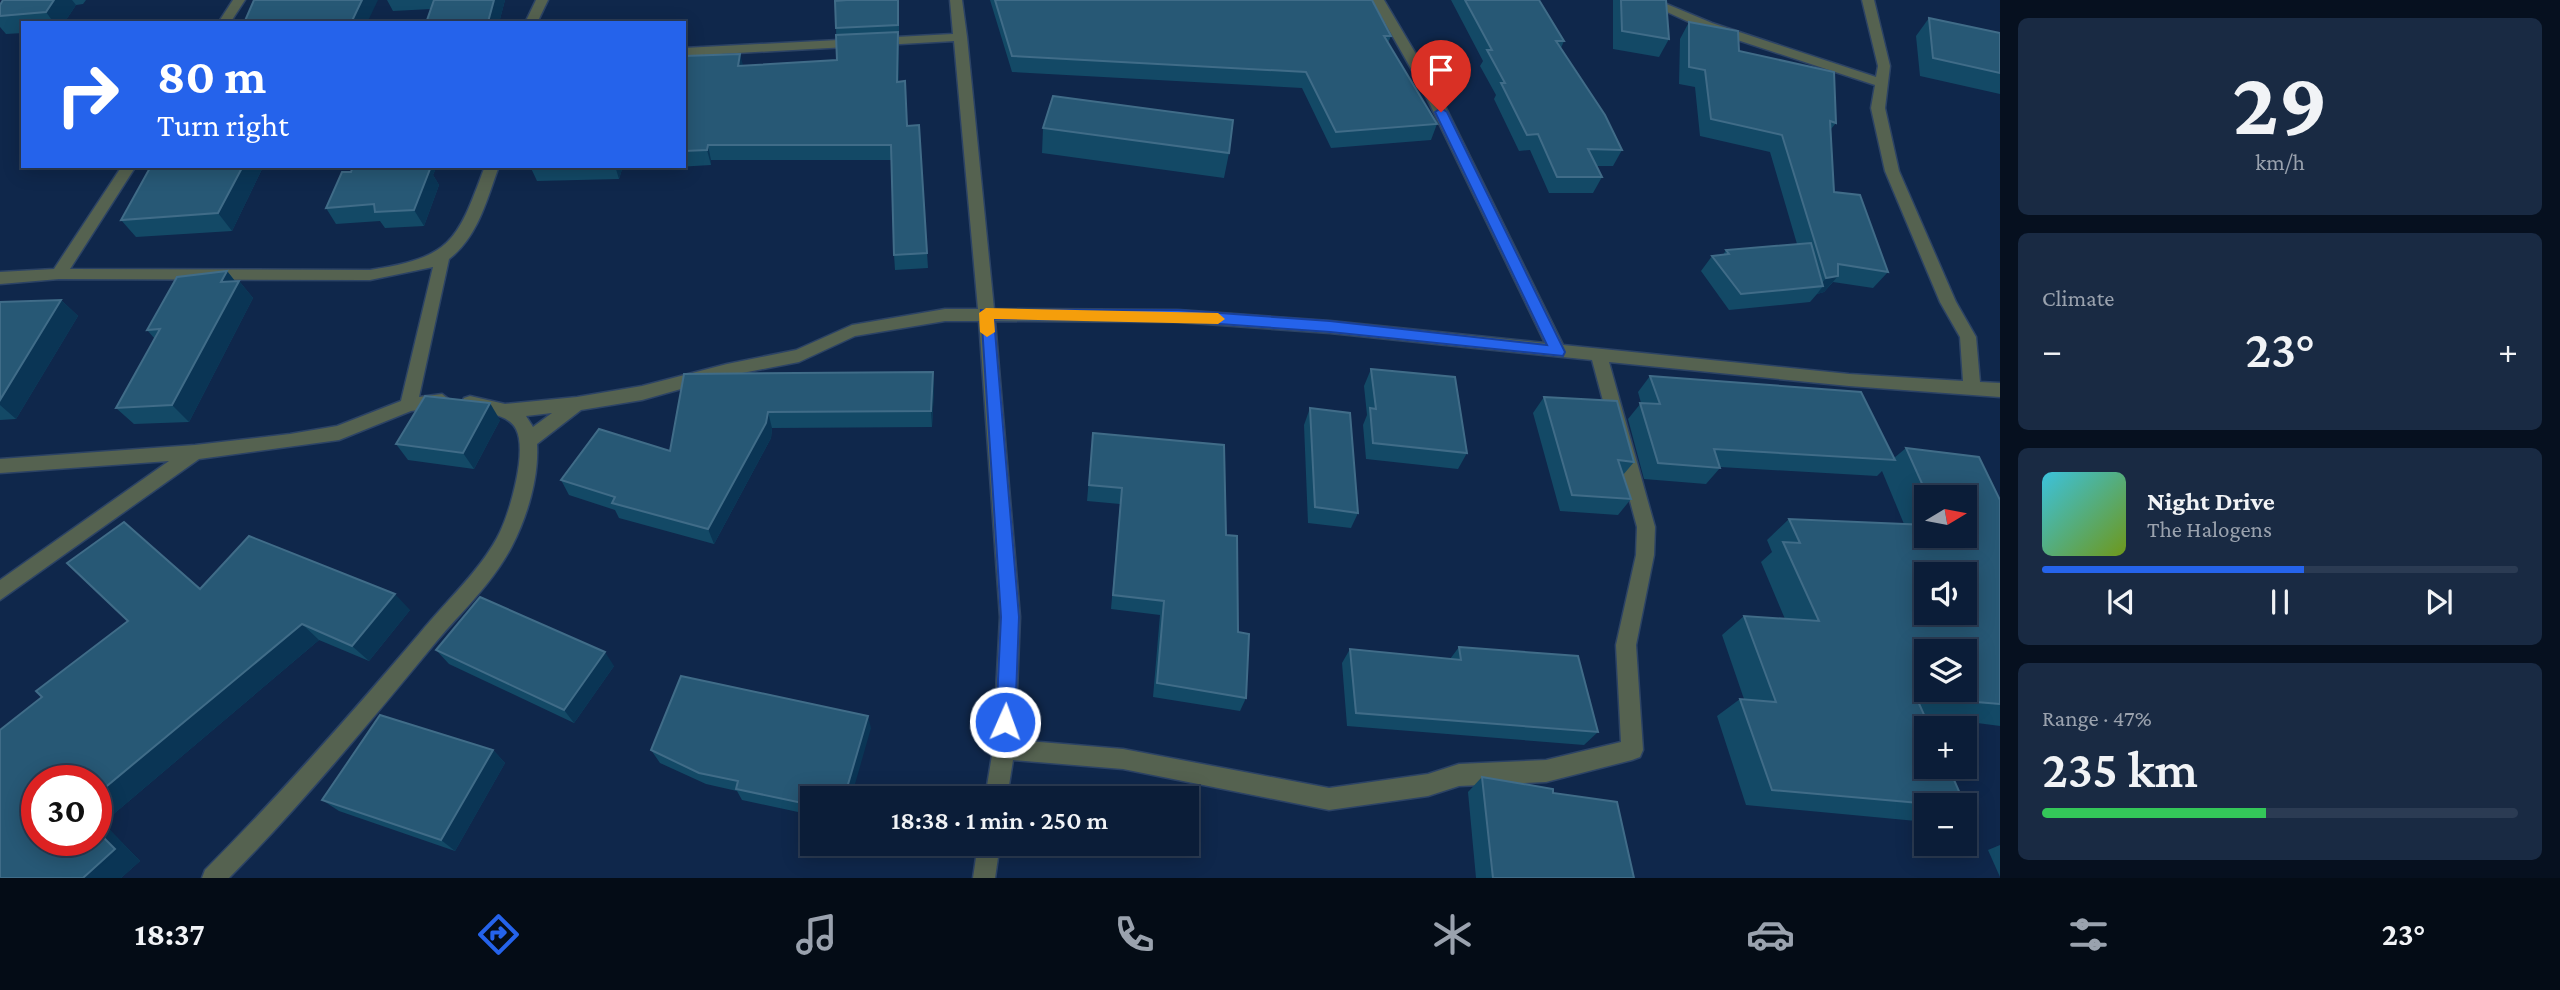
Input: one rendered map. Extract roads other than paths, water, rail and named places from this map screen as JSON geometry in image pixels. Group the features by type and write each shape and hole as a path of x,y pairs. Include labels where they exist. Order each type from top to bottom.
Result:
{"street":[{"path":"225,21 239,0"},
{"path":"532,21 542,0"},
{"path":"956,0 986,313 1010,617 1004,749 998,786"},
{"path":"1378,0 1429,88 1558,352"},
{"path":"1647,0 1708,26 1881,83"},
{"path":"1868,0 1884,66 1878,108 1892,171 1948,302 1968,337 1972,385"},
{"path":"686,52 961,37"},
{"path":"59,274 129,168"},
{"path":"0,278 59,274 370,275 407,271 442,260 460,244 491,168"},
{"path":"409,405 442,260"},
{"path":"0,466 195,452 339,433 409,405 471,403 505,411 577,404 642,393 727,370 799,356 852,331 945,314 1178,316 1330,327 1849,380 1972,385 2000,390"},
{"path":"1004,749 1123,759 1329,799 1428,785 1459,775 1546,771 1632,750 1626,645 1646,555 1646,527 1598,355"},
{"path":"529,440 577,404"},
{"path":"214,878 270,822 480,577 505,541 522,498 529,440 524,424 505,411"},
{"path":"0,591 195,452"},
{"path":"984,878 987,856"}]}
